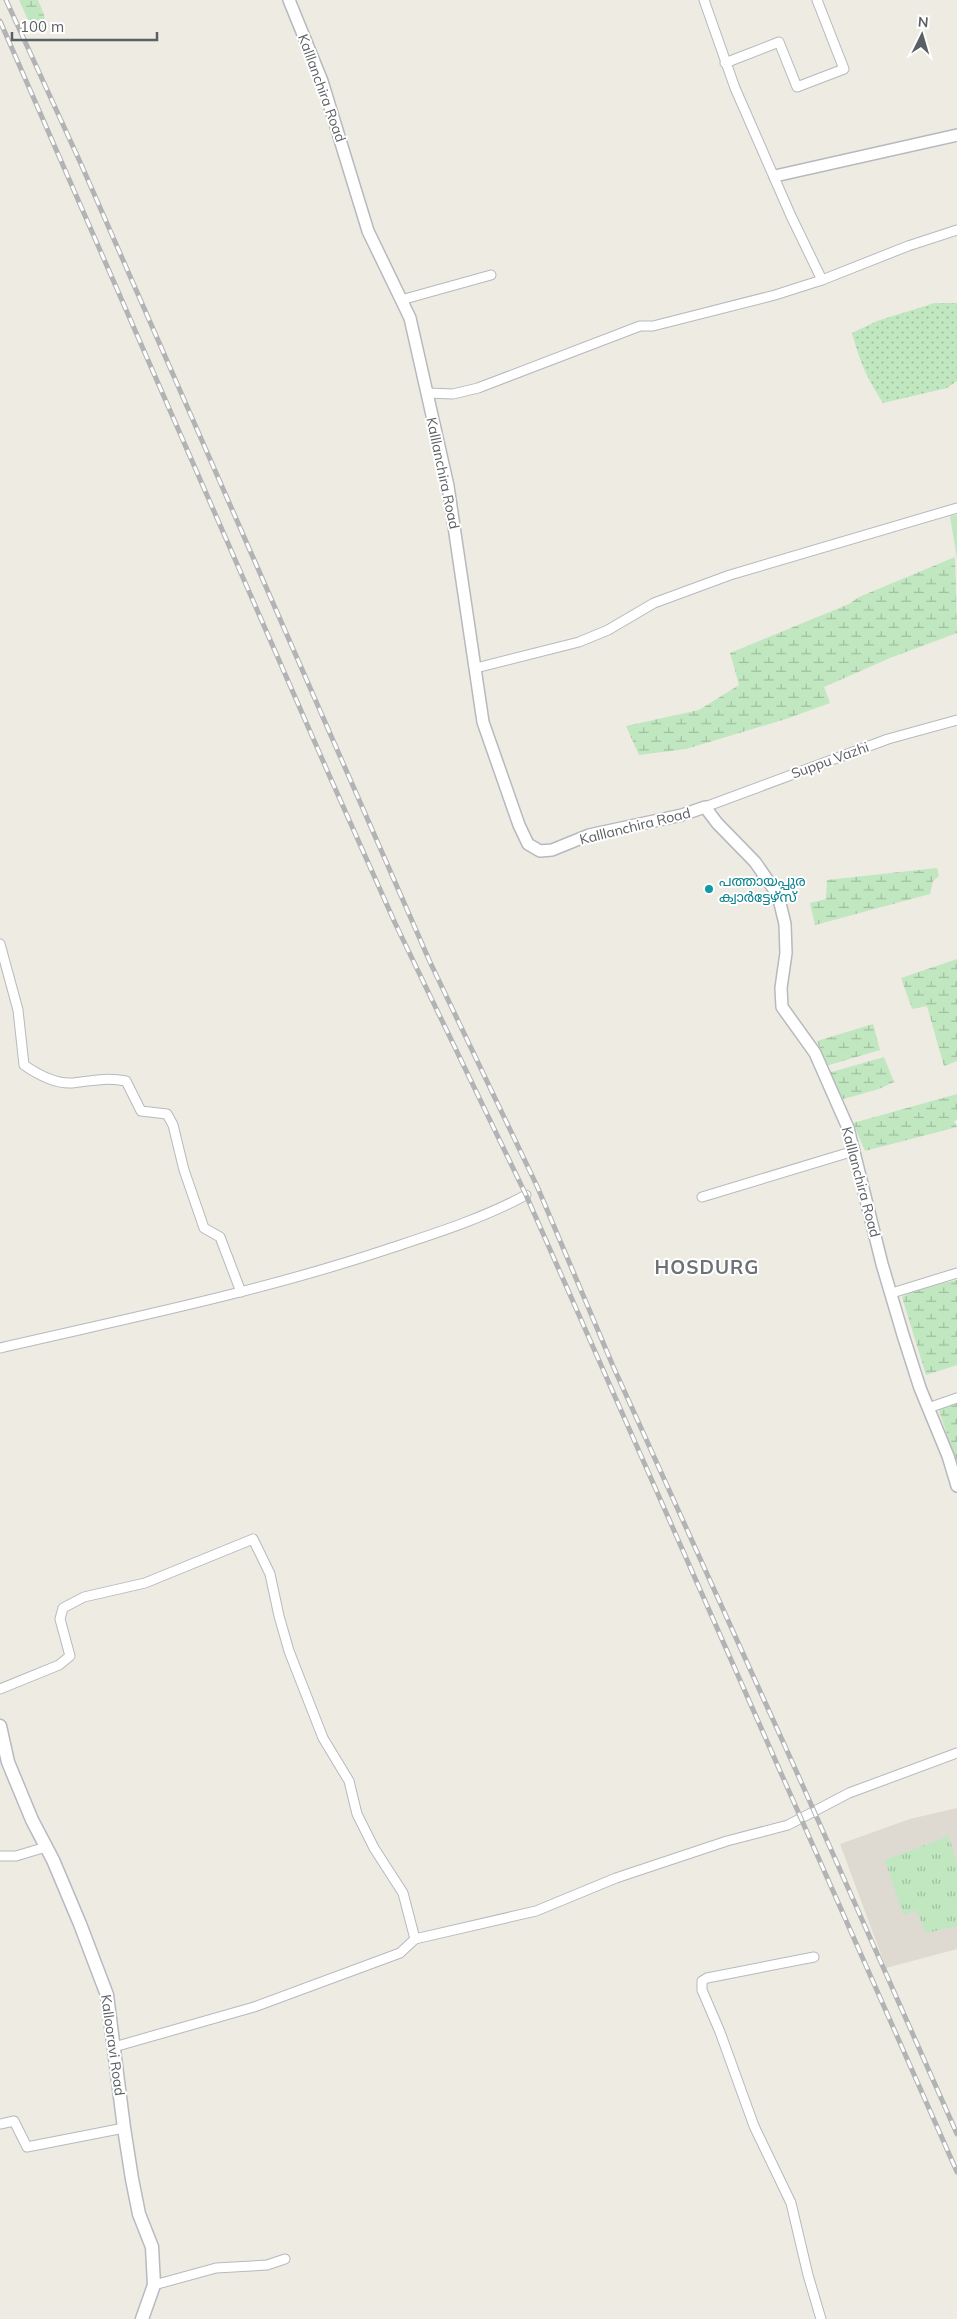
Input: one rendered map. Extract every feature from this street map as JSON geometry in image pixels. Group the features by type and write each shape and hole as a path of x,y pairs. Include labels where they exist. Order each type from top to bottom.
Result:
{"main road":[{"name":"Kallooravi Road","path":"0,1726 8,1762 32,1820 80,1924 107,1995 124,2128 139,2214 152,2247 154,2285 142,2319"}],"street":[{"name":"Kalllanchira Road","path":"290,0 322,81 368,231 410,318 433,428 448,486 483,722 519,825 528,844 540,851 552,850 589,835 682,815 705,807 717,824 756,862 778,895 785,924 786,953 781,988 782,1006 815,1053 848,1128 882,1264 920,1388 948,1456 957,1486"},
{"path":"704,0 725,62 750,124 822,280"},
{"path":"725,62 779,42 797,87 844,69 817,0"},
{"path":"775,176 957,135"},
{"path":"427,393 453,394 478,388 640,326 653,326 740,304 822,280 908,246 957,230"},
{"path":"401,300 491,275"},
{"path":"476,668 579,642 608,630 654,603 730,574 957,508"},
{"name":"Suppu Vazhi","path":"705,807 888,739 957,720"},
{"path":"0,944 18,1010 24,1066 44,1076 70,1083 85,1079 116,1078 126,1081 141,1112 167,1114 173,1125 184,1170 204,1228 220,1237 241,1292"},
{"path":"702,1197 854,1151"},
{"path":"0,1348 312,1274 431,1235 501,1209 526,1195"},
{"path":"892,1293 957,1273"},
{"path":"928,1408 957,1398"},
{"path":"0,1689 59,1665 70,1656 60,1619 63,1608 84,1597 145,1583 253,1539 270,1574 278,1616 323,1738 349,1780 357,1814 374,1848 403,1893 415,1939"},
{"path":"114,2048 263,2004 400,1953 415,1939 536,1911 616,1878 727,1841 788,1825 849,1793 957,1753"},
{"path":"0,1856 16,1856 46,1847"},
{"path":"814,1957 707,1978 702,1981 702,1990 720,2032 754,2126 791,2203 808,2275 821,2319"},
{"path":"0,2124 14,2121 27,2147 124,2128"},
{"path":"154,2285 216,2268 267,2264 285,2259"}],"shaded area":[{"path":"957,1808 957,1949 886,1968 840,1844 910,1819"}],"green space":[{"path":"19,0 38,0 45,21 44,29 41,32 33,31"},
{"path":"935,303 957,303 957,381 947,388 883,403 864,369 852,333 877,321"},
{"path":"957,515 957,559 950,516"},
{"path":"955,557 957,633 890,658 824,687 830,703 786,719 686,749 639,755 626,726 699,710 739,685 730,653 849,604 859,597"},
{"path":"937,868 939,876 933,881 930,894 815,925 810,903 826,899 827,880"},
{"path":"957,959 957,1061 944,1066 927,1006 912,1009 901,978"},
{"path":"873,1024 880,1050 826,1066 817,1041"},
{"path":"884,1057 894,1082 879,1089 840,1100 828,1073"},
{"path":"957,1094 957,1120 954,1121 957,1127 865,1151 853,1123"},
{"path":"957,1280 957,1365 926,1375 902,1297 919,1288"},
{"path":"957,1402 957,1463 938,1408"},
{"path":"949,1836 957,1866 957,1926 926,1933 916,1910 903,1915 885,1860"}],"railway":[{"path":"6,0 81,164 430,962 537,1186 613,1366 798,1775 957,2134"},
{"path":"0,21 330,777 395,923 526,1195 957,2172"}],"place":[{"name":"പത്തായപ്പുര ക്വാർട്ടേഴ്സ്","path":"709,889"}],"district":[{"name":"HOSDURG","path":"707,1267"}]}
